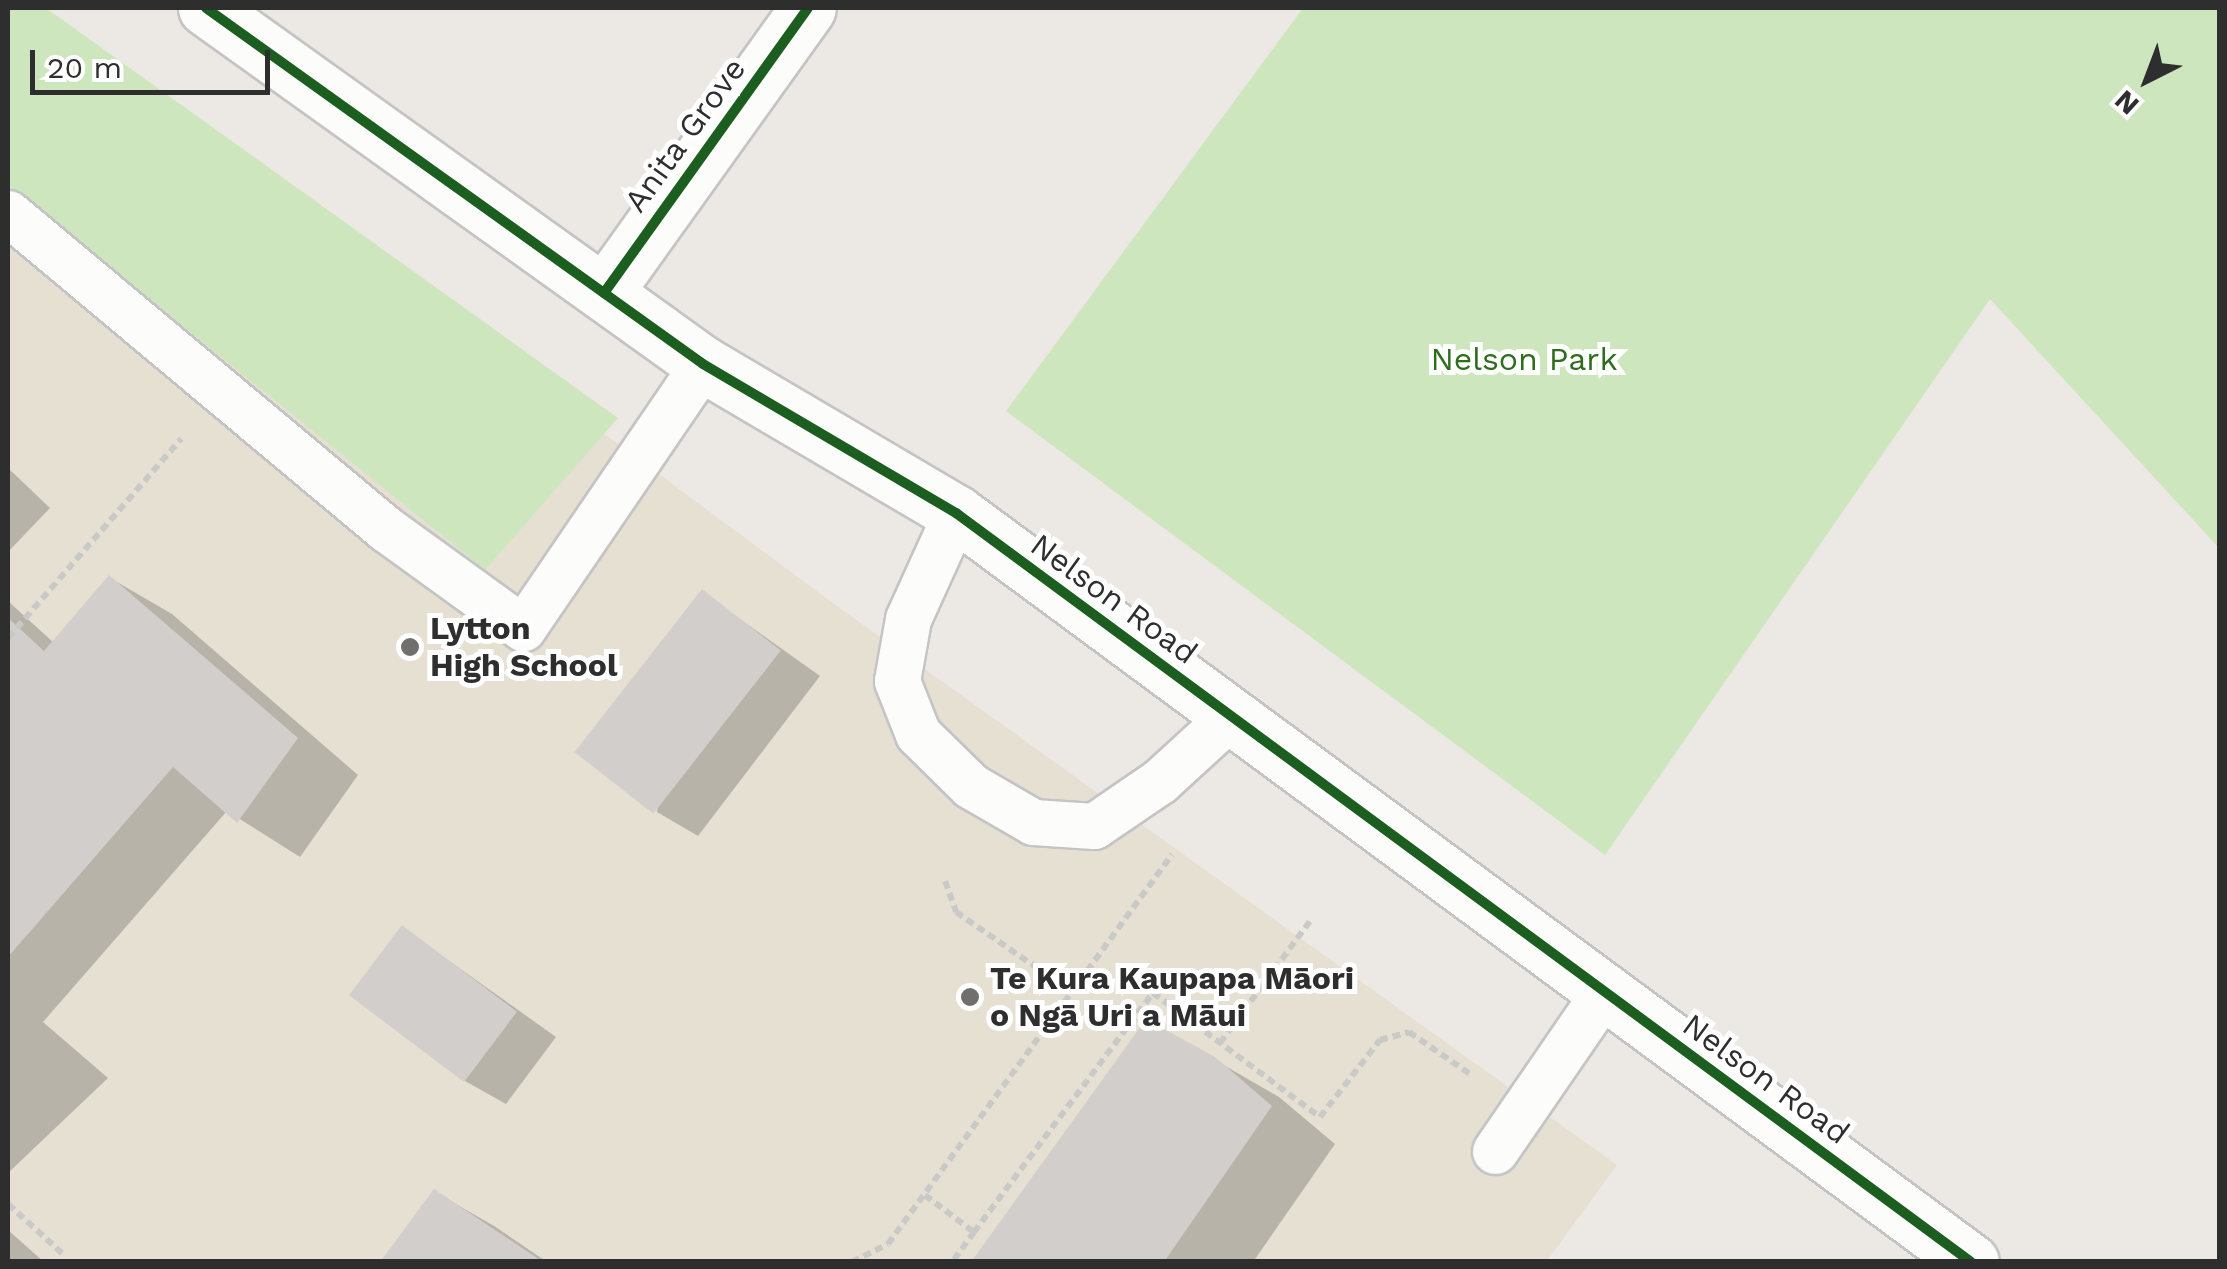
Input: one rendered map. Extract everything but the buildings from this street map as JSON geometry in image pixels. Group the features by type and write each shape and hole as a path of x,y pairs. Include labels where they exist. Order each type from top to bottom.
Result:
{"street":[{"name":"Nelson Road","path":"206,8 703,364 956,513 1971,1262"},
{"name":"Anita Grove","path":"604,293 808,8"}],"lane":[{"path":"8,214 386,528 523,628 703,364"},
{"path":"956,513 908,619 897,680 918,734 971,786 1033,822 1094,826 1138,796 1231,716"},
{"path":"1495,1150 1605,991"}],"path":[{"path":"8,638 223,391"},
{"path":"852,1262 888,1244 1069,990 1190,832 1138,796"},
{"path":"945,881 956,912 1069,990"},
{"path":"1220,1043 1310,921"},
{"path":"952,1262 1153,993 1320,1117 1380,1040 1409,1032 1450,1054 1473,1077 1467,1092"},
{"path":"925,1195 974,1232"},
{"path":"8,1204 64,1255"}],"shaded area":[{"path":"8,8 30,8 841,609 1617,1165 1547,1261 8,1261"}],"green space":[{"path":"8,8 46,8 618,418 485,570 8,185"},
{"name":"Nelson Park","path":"1303,8 2219,8 2219,548 1990,299 1605,855 1006,411"}],"cycle path":[{"path":"206,8 703,364 956,513 1971,1262"},
{"path":"604,293 808,8"}],"place":[{"name":"Lytton High School","path":"410,647"},
{"name":"Te Kura Kaupapa Māori o Ngā Uri a Māui","path":"970,997"}]}
